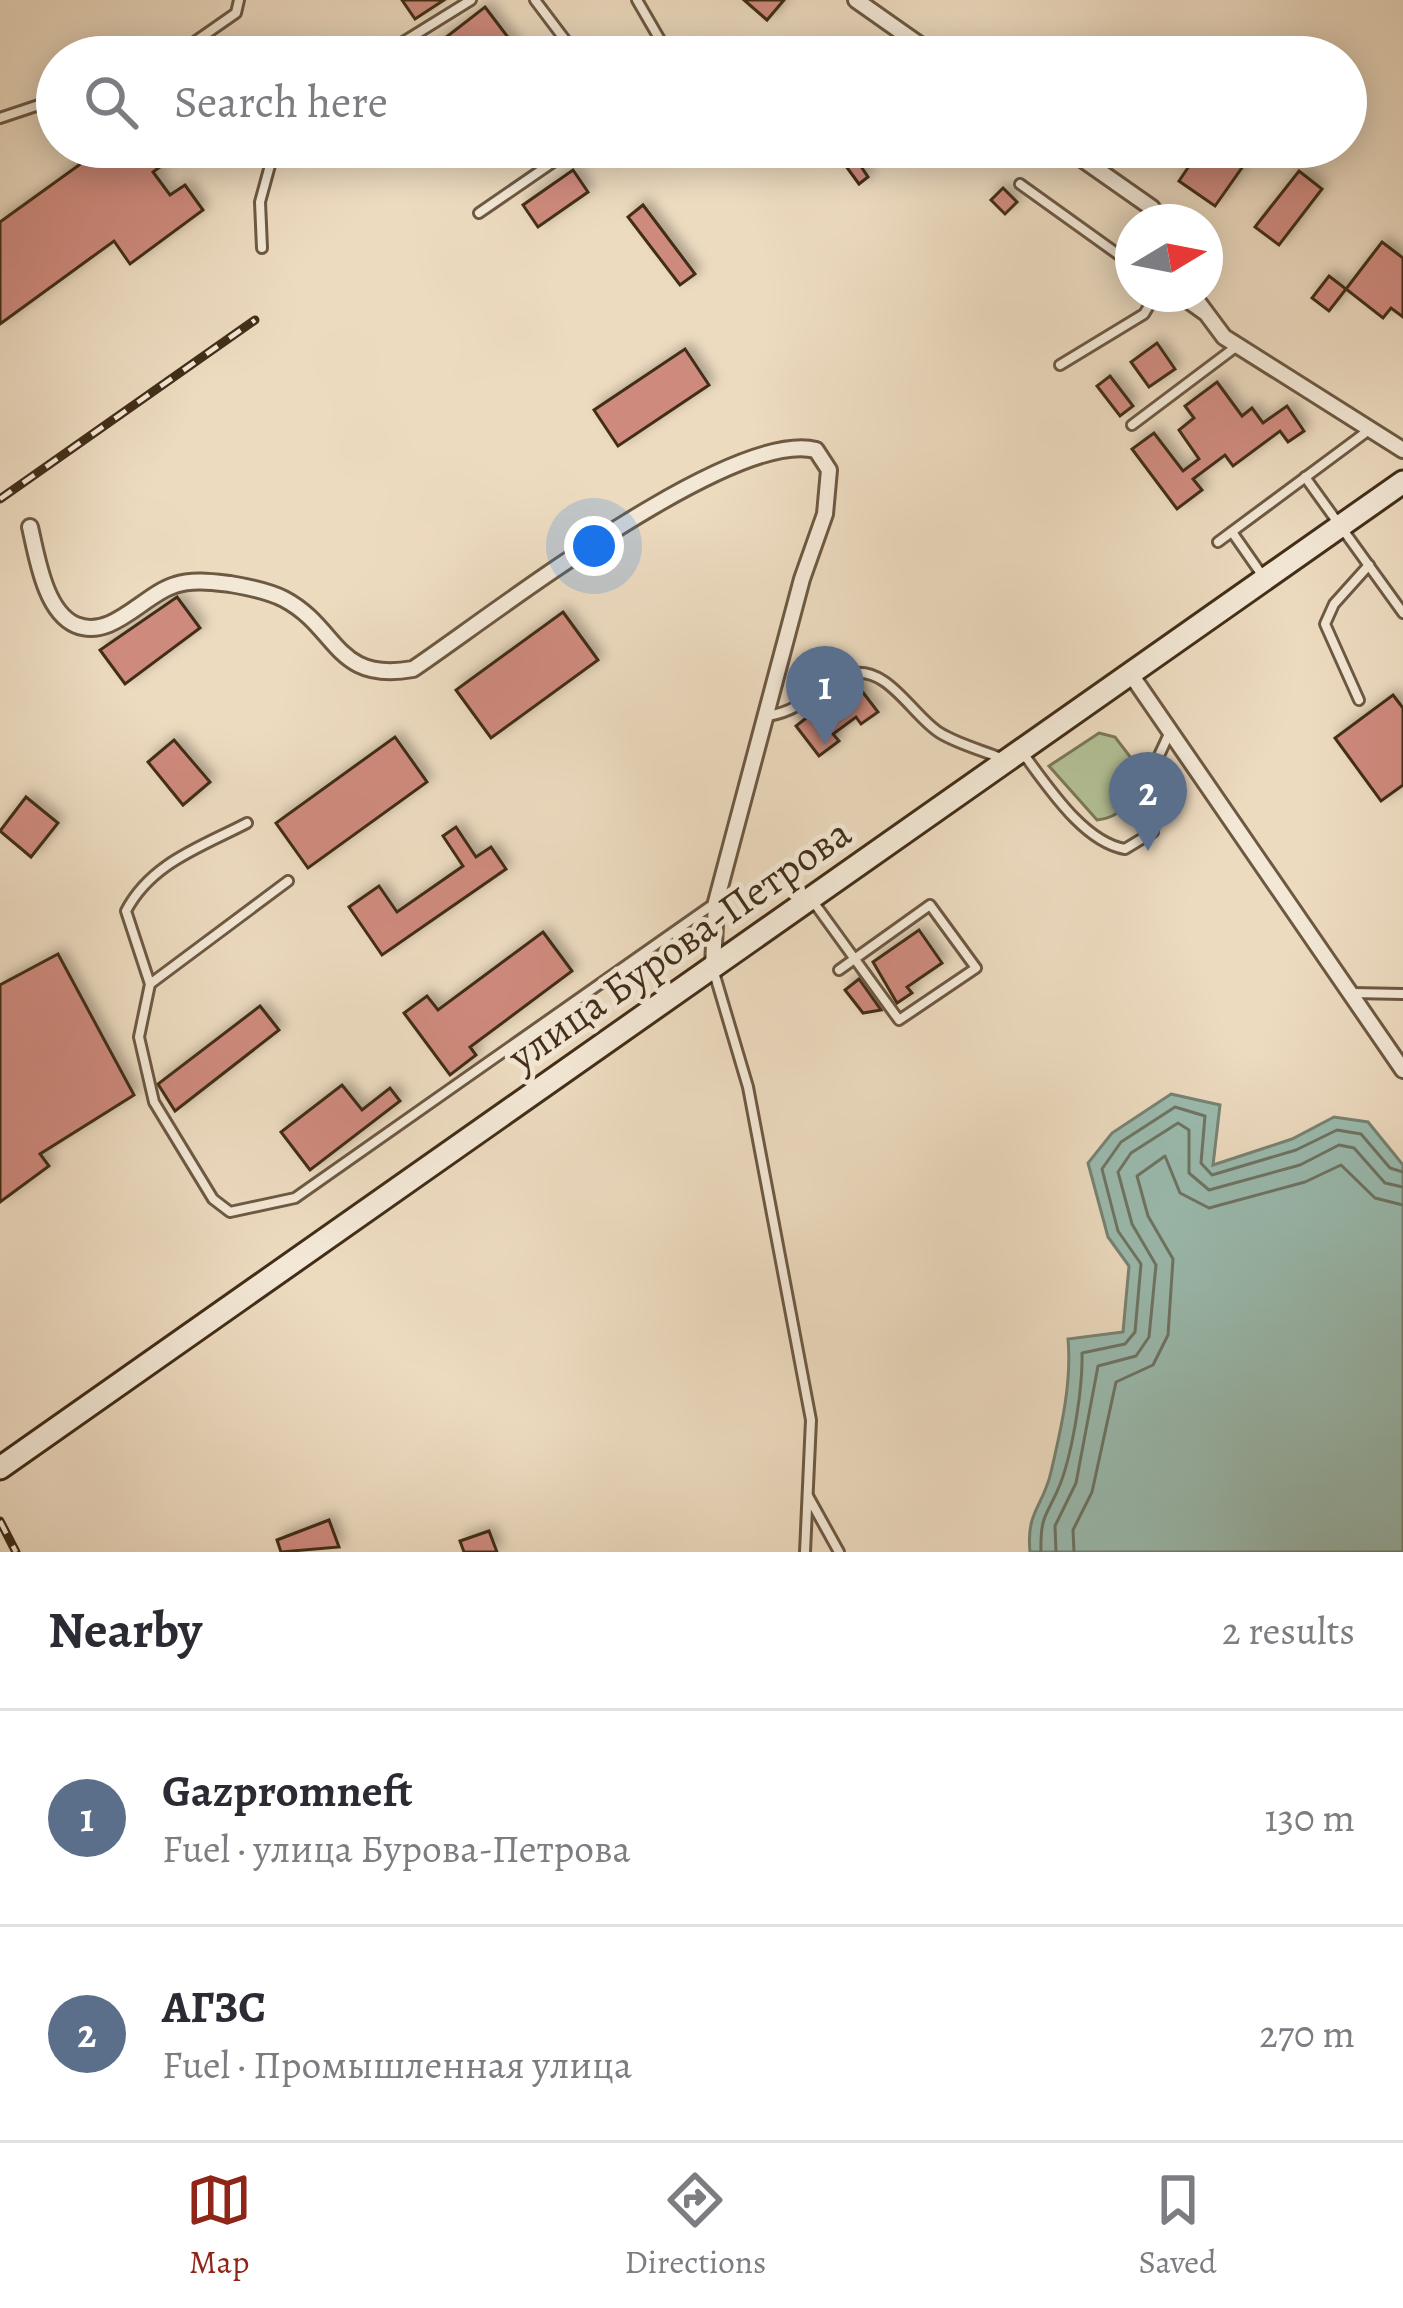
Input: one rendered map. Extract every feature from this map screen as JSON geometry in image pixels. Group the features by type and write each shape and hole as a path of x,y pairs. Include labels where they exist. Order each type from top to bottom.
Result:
{"main road":[{"name":"улица Бурова-Петрова","path":"0,1468 1402,485"}],"street":[{"path":"856,0 908,36"},
{"path":"1095,168 1146,204"},
{"path":"1201,312 1238,345 1403,450"},
{"path":"30,527 51,597 69,622 86,628 107,625 172,585 229,584 287,600 352,664 381,675 413,669 676,490 776,451 816,450 829,470 825,514 716,902 713,968"},
{"path":"1132,676 1403,1070"}],"lane":[{"path":"203,36 236,13 239,0"},
{"path":"414,36 471,0"},
{"path":"535,0 562,36"},
{"path":"637,0 658,36"},
{"path":"0,118 36,105"},
{"path":"262,248 260,202 269,168"},
{"path":"479,213 544,168"},
{"path":"1020,184 1115,252"},
{"path":"1060,365 1145,312"},
{"path":"1199,312 1203,315"},
{"path":"1132,425 1238,345"},
{"path":"1218,542 1370,429"},
{"path":"1305,477 1403,613"},
{"path":"1232,532 1266,580"},
{"path":"1359,700 1325,624 1334,604 1370,565"},
{"path":"768,716 796,711 850,674 869,674 893,688 942,734 1015,756 1109,847 1125,849 1153,832 1156,762 1169,733"},
{"path":"247,823 162,867 140,885 126,911 150,984 139,1037 154,1102 213,1199 230,1212 295,1198 716,902"},
{"path":"150,984 288,881"},
{"path":"811,898 855,959 899,1019 976,968 930,905 855,959 839,970"},
{"path":"713,968 748,1088 811,1420 805,1552"},
{"path":"1351,993 1403,994"},
{"path":"807,1495 839,1552"}],"green space":[{"path":"1099,733 1115,737 1138,767 1122,809 1097,820 1049,766"}],"water":[{"path":"1171,1094 1220,1105 1213,1165 1292,1139 1334,1117 1368,1122 1403,1165 1403,1552 1030,1552 1030,1527 1048,1484 1062,1423 1068,1339 1123,1332 1129,1266 1108,1237 1088,1163 1112,1133"}],"building":[{"path":"402,0 444,0 415,19"},
{"path":"744,0 784,0 767,20"},
{"path":"485,7 507,36 448,36"},
{"path":"75,168 158,168 153,172 170,195 185,185 203,210 130,264 114,241 0,324 0,222"},
{"path":"847,168 862,168 868,177 859,184"},
{"path":"1188,168 1242,168 1216,204 1179,181"},
{"path":"573,170 588,192 538,227 523,205"},
{"path":"1299,171 1322,189 1279,245 1255,227"},
{"path":"1003,188 1017,202 1005,214 991,200"},
{"path":"643,205 695,274 680,285 628,217"},
{"path":"1382,242 1403,258 1403,317 1391,308 1383,318 1346,289"},
{"path":"1329,276 1346,289 1329,311 1312,298"},
{"path":"1157,343 1175,369 1149,387 1131,362"},
{"path":"685,349 709,385 618,446 594,410"},
{"path":"1110,376 1133,406 1120,416 1097,386"},
{"path":"1217,382 1242,416 1252,408 1263,423 1287,406 1304,431 1288,442 1280,431 1233,466 1225,455 1193,479 1202,490 1177,509 1132,449 1154,433 1183,471 1199,459 1179,430 1194,418 1185,406"},
{"path":"177,597 200,628 125,684 100,650"},
{"path":"563,612 598,660 491,738 456,690"},
{"path":"855,682 878,712 861,724 856,717 833,734 839,741 819,756 796,726 815,711 821,716"},
{"path":"1393,695 1403,708 1403,785 1381,801 1335,738"},
{"path":"395,737 427,782 308,868 276,823"},
{"path":"174,740 210,782 183,805 148,762"},
{"path":"26,797 58,823 31,857 0,831"},
{"path":"456,827 476,857 491,847 506,869 382,955 349,907 379,886 397,912 463,866 443,836"},
{"path":"919,930 942,963 907,987 912,993 897,1003 873,962"},
{"path":"543,932 572,971 470,1047 476,1055 450,1075 404,1013 427,996 438,1010"},
{"path":"58,954 134,1095 40,1154 49,1166 0,1202 0,985"},
{"path":"859,979 881,1010 863,1013 845,990"},
{"path":"260,1006 279,1030 175,1111 158,1084"},
{"path":"342,1085 362,1110 390,1088 400,1101 310,1170 281,1132"},
{"path":"329,1520 339,1547 281,1552 277,1540"},
{"path":"489,1531 497,1552 464,1552 460,1541"}],"railway":[{"path":"0,499 255,320"},
{"path":"0,1521 16,1552"}],"place":[{"name":"Gazpromneft","path":"825,745"},
{"name":"АГЗС","path":"1148,851"}]}
